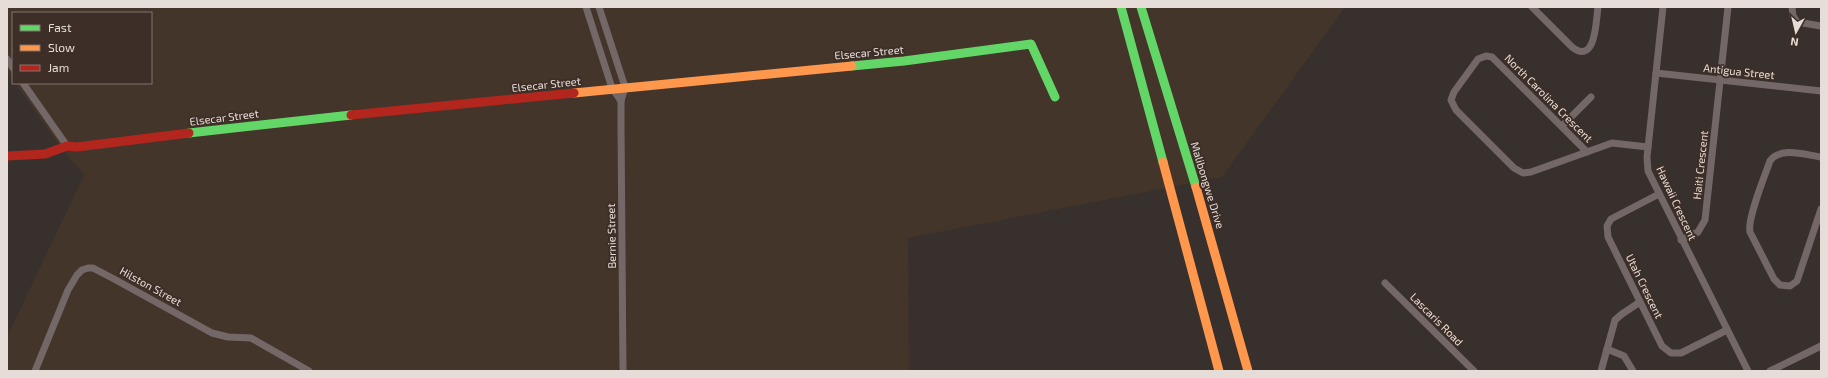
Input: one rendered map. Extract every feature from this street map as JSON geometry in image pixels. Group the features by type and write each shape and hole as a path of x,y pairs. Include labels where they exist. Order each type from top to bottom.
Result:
{"street":[{"path":"586,7 612,88 622,101"},
{"path":"599,7 626,87"},
{"path":"1121,7 1219,371"},
{"name":"Malibongwe Drive","path":"1141,7 1208,226 1248,371"},
{"path":"1532,7 1572,47 1579,51 1586,50 1592,44 1598,7"},
{"name":"Hawaii Crescent","path":"1663,7 1648,147 1648,171 1748,371"},
{"name":"Haiti Crescent","path":"1682,240 1698,232 1705,220 1728,7"},
{"path":"1792,7 1793,16 1797,22 1821,26"},
{"name":"Elsecar Street","path":"7,156 45,154 67,146 77,147 317,118 531,98 612,88 904,61 1014,45 1031,44 1056,98"},
{"name":"North Carolina Crescent","path":"1588,152 1495,60 1486,56 1478,59 1451,97 1456,110 1514,168 1523,172 1531,172 1614,143 1648,147"},
{"name":"Antigua Street","path":"1656,73 1821,91"},
{"path":"24,84 67,146"},
{"name":"Bernie Street","path":"623,371 622,101 626,87"},
{"path":"1562,126 1591,97"},
{"path":"1821,157 1782,152 1774,156 1769,164 1753,212 1749,226 1750,232 1774,279 1780,285 1790,286 1797,281 1821,209"},
{"name":"Utah Crescent","path":"1659,194 1611,219 1607,226 1608,237 1640,302 1662,346 1665,350 1671,353 1681,353 1727,330"},
{"name":"Hilston Street","path":"35,371 68,290 77,275 82,270 93,268 212,333 228,337 251,338 309,371"},
{"name":"Lascaris Road","path":"1385,283 1474,371"},
{"path":"1601,371 1616,318 1640,302"},
{"path":"1770,371 1821,346"},
{"path":"1607,349 1624,356 1633,371"}],"shaded area":[{"path":"7,7 1345,7 1222,177 908,238 909,371 7,371 7,337 84,175 59,145 16,84 152,84 152,12 12,12 12,78 7,71"}],"traffic: fast":[{"path":"1121,7 1163,162"},
{"path":"1141,7 1196,187"},
{"path":"852,66 904,61 1031,44 1055,97"},
{"path":"189,133 351,115"}],"traffic: slow":[{"path":"574,93 852,66"},
{"path":"1163,162 1219,371"},
{"path":"1196,187 1248,371"}],"traffic: jam":[{"path":"351,115 574,93"},
{"path":"7,156 45,154 67,146 77,147 189,133"}]}
